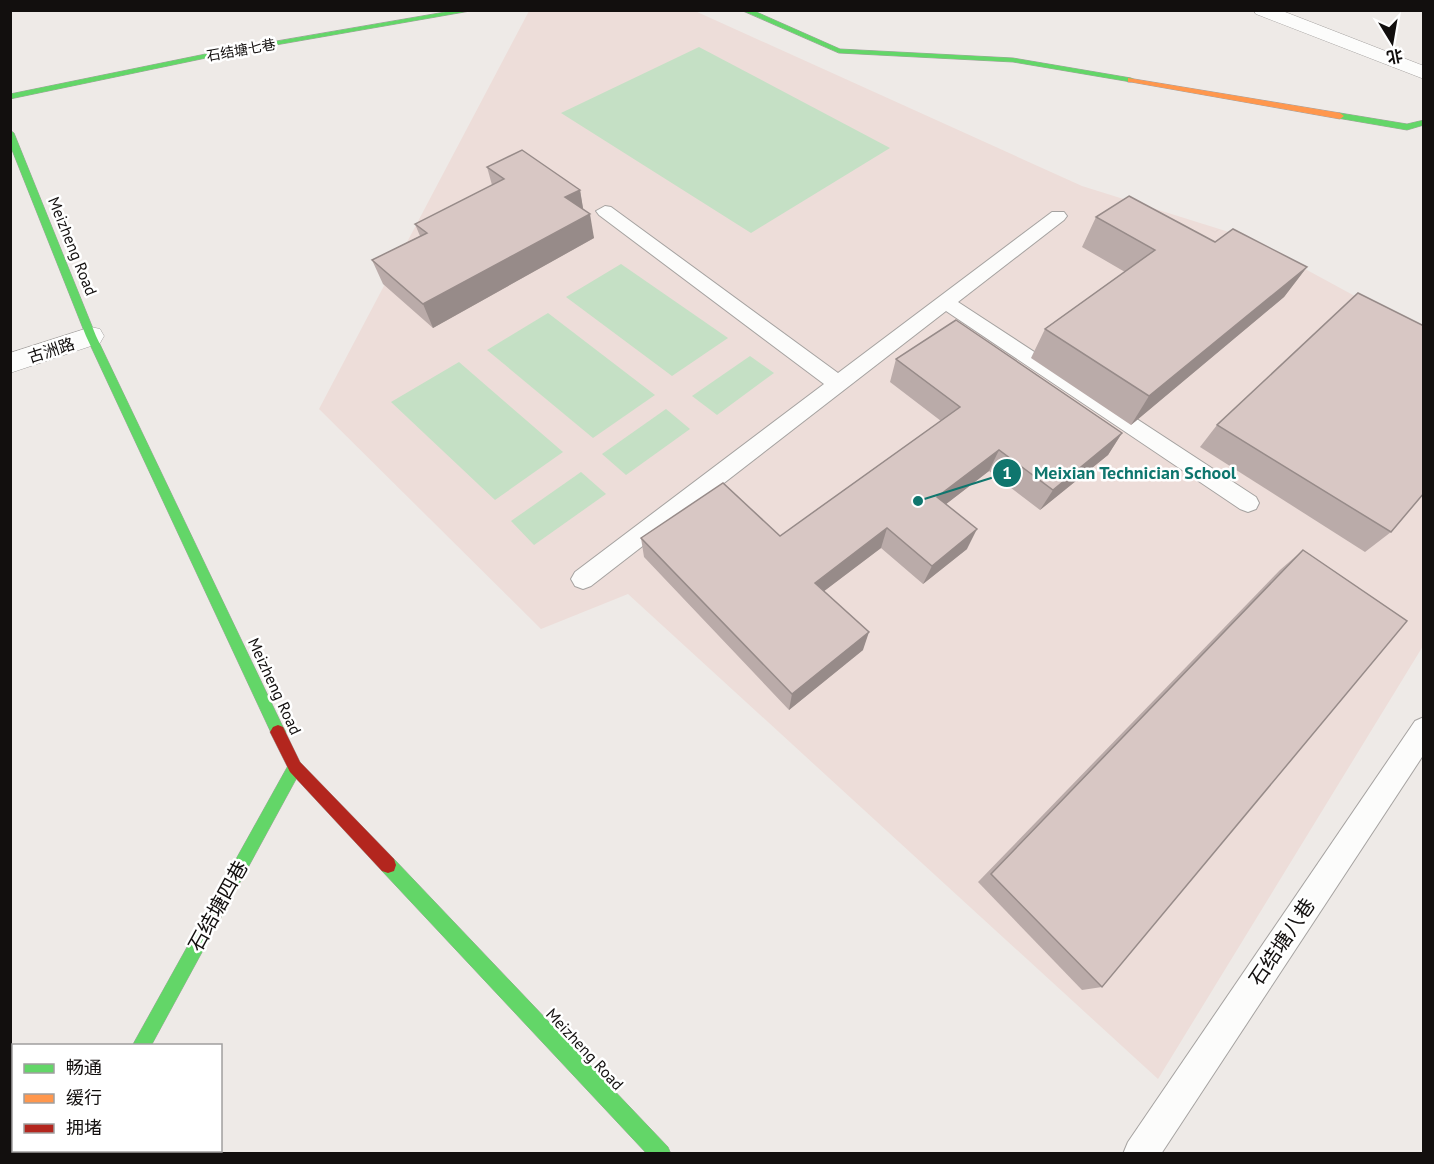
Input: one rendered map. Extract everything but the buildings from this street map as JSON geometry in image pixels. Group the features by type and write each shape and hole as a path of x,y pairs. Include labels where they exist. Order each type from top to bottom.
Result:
{"street":[{"name":"石结塘七巷","path":"10,97 230,51 473,10"},
{"path":"744,10 839,51 1013,60 1407,127 1424,122"},
{"path":"1262,10 1424,73"},
{"name":"Meizheng Road","path":"10,133 91,336 295,767 661,1154"},
{"name":"古洲路","path":"10,363 91,336"},
{"name":"石结塘四巷","path":"142,1044 295,767"}],"lane":[{"path":"605,211 838,384"},
{"path":"583,579 1058,216"},
{"path":"945,302 1248,503"},
{"name":"石结塘八巷","path":"1140,1154 1424,729"}],"shaded area":[{"path":"529,11 695,11 1082,186 1248,238 1423,333 1423,646 1158,1079 628,594 541,629 319,409"}],"green space":[{"path":"699,47 890,148 751,233 561,113"},
{"path":"621,264 728,338 672,376 566,297"},
{"path":"548,313 655,395 593,438 487,350"},
{"path":"750,356 774,373 717,415 692,396"},
{"path":"459,362 563,452 495,500 391,402"},
{"path":"666,409 690,429 626,475 602,454"},
{"path":"581,472 606,494 534,545 511,521"}],"traffic: fast":[{"path":"10,97 230,51 473,10"},
{"path":"744,10 839,51 1013,60 1131,80"},
{"path":"1340,116 1407,127 1424,122"},
{"path":"10,133 91,336 278,732"},
{"path":"142,1044 295,767"},
{"path":"388,865 661,1154"}],"traffic: slow":[{"path":"1131,80 1340,116"}],"traffic: jam":[{"path":"278,732 295,767 388,865"}],"place":[{"name":"Meixian Technician School","path":"918,501"}]}
